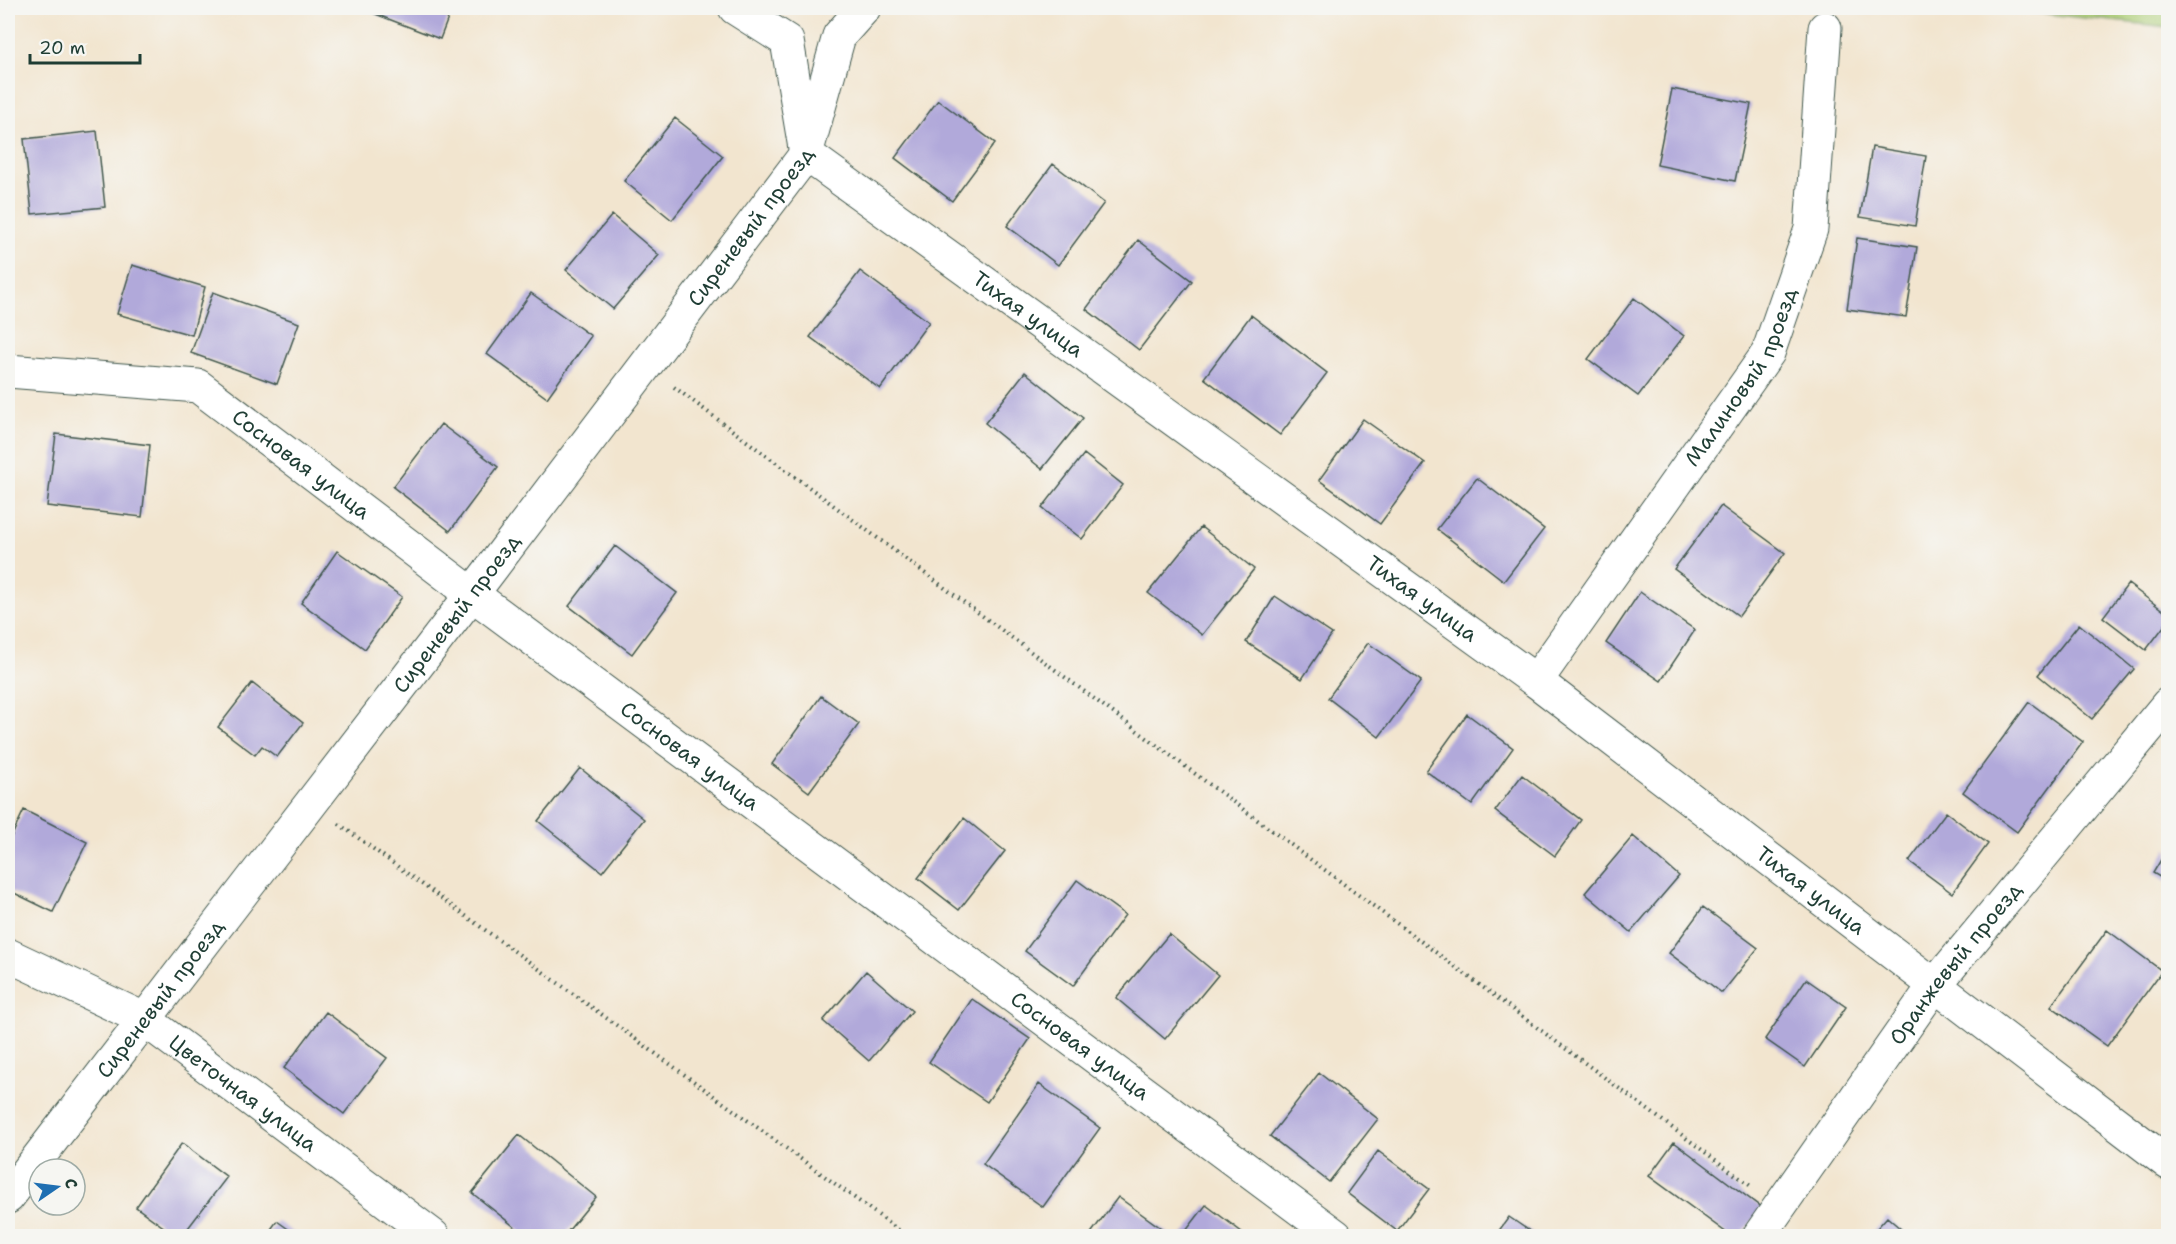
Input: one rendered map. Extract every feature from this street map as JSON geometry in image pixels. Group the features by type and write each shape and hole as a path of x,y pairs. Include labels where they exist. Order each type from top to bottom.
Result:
{"street":[{"path":"735,8 787,41 806,154"},
{"name":"Сиреневый проезд","path":"8,1197 472,594 806,154 839,36 864,8"},
{"name":"Малиновый проезд","path":"1536,681 1767,354 1810,229 1825,28"},
{"name":"Тихая улица","path":"806,154 1536,681 2169,1163"},
{"name":"Сосновая улица","path":"8,371 198,386 472,594 1336,1236"},
{"name":"Оранжевый проезд","path":"1759,1236 1934,986 2169,704"},
{"name":"Цветочная улица","path":"8,955 144,1019 433,1236"}],"path":[{"path":"645,365 1780,1207"},
{"path":"310,803 907,1236"}],"green space":[{"path":"1991,8 2168,8 2168,27"}],"building":[{"path":"360,8 452,8 440,39"},
{"path":"1672,89 1751,104 1735,181 1657,165"},
{"path":"938,100 995,143 952,201 895,158"},
{"path":"675,118 723,156 672,220 624,181"},
{"path":"97,131 105,207 32,214 24,139"},
{"path":"1872,147 1926,156 1915,226 1860,217"},
{"path":"1053,164 1104,203 1058,265 1007,226"},
{"path":"612,215 659,255 613,309 566,270"},
{"path":"1857,238 1917,247 1906,317 1847,309"},
{"path":"1138,240 1192,281 1139,350 1086,309"},
{"path":"132,265 205,287 192,335 117,314"},
{"path":"860,271 929,322 880,389 810,337"},
{"path":"213,292 299,323 277,384 191,353"},
{"path":"531,293 591,336 547,398 487,354"},
{"path":"1634,298 1684,336 1638,396 1588,359"},
{"path":"1251,315 1327,373 1280,435 1204,378"},
{"path":"1025,372 1083,418 1042,469 985,423"},
{"path":"1363,419 1425,463 1380,524 1319,480"},
{"path":"441,424 498,467 450,531 393,487"},
{"path":"56,434 150,445 142,517 47,506"},
{"path":"1084,454 1123,485 1082,539 1042,508"},
{"path":"1477,478 1544,529 1504,581 1437,529"},
{"path":"1721,506 1785,553 1739,616 1674,569"},
{"path":"1201,527 1254,569 1202,635 1148,593"},
{"path":"615,546 677,593 632,654 569,606"},
{"path":"337,551 402,597 365,649 301,603"},
{"path":"2128,584 2168,614 2168,621 2146,650 2103,617"},
{"path":"1640,592 1695,630 1661,681 1606,643"},
{"path":"1275,596 1332,634 1302,679 1246,642"},
{"path":"2079,624 2134,669 2092,719 2038,675"},
{"path":"1368,643 1421,681 1379,737 1328,698"},
{"path":"252,683 303,723 277,757 262,746 255,755 218,727"},
{"path":"821,696 859,724 809,792 772,764"},
{"path":"2029,702 2083,742 2017,832 1963,792"},
{"path":"1467,714 1513,748 1472,805 1426,771"},
{"path":"580,768 644,819 602,872 538,821"},
{"path":"1522,775 1581,820 1555,856 1495,811"},
{"path":"24,810 87,842 53,912 8,890 8,844"},
{"path":"1946,812 1988,844 1952,893 1909,861"},
{"path":"964,818 1005,851 959,910 918,878"},
{"path":"1633,836 1679,876 1631,932 1585,893"},
{"path":"2168,848 2168,882 2153,873"},
{"path":"1077,880 1125,915 1073,986 1025,951"},
{"path":"1703,907 1758,948 1722,993 1669,953"},
{"path":"2107,930 2162,971 2107,1046 2051,1006"},
{"path":"1169,934 1218,975 1165,1039 1116,998"},
{"path":"866,971 912,1011 869,1061 823,1021"},
{"path":"1806,979 1846,1007 1805,1067 1765,1039"},
{"path":"972,999 1030,1039 987,1102 929,1062"},
{"path":"326,1012 387,1058 344,1114 284,1068"},
{"path":"1319,1073 1378,1119 1329,1182 1270,1136"},
{"path":"1039,1084 1100,1128 1043,1207 983,1164"},
{"path":"519,1135 596,1197 564,1236 526,1236 472,1193"},
{"path":"1674,1142 1762,1208 1741,1236 1731,1236 1649,1176"},
{"path":"182,1143 227,1177 182,1236 176,1236 136,1207"},
{"path":"1378,1151 1429,1189 1397,1231 1347,1193"},
{"path":"1118,1197 1168,1233 1166,1236 1089,1236"},
{"path":"1206,1205 1247,1236 1182,1236"},
{"path":"1509,1217 1537,1236 1495,1236"},
{"path":"1887,1217 1909,1236 1870,1236"},
{"path":"277,1221 298,1236 266,1236"}]}
